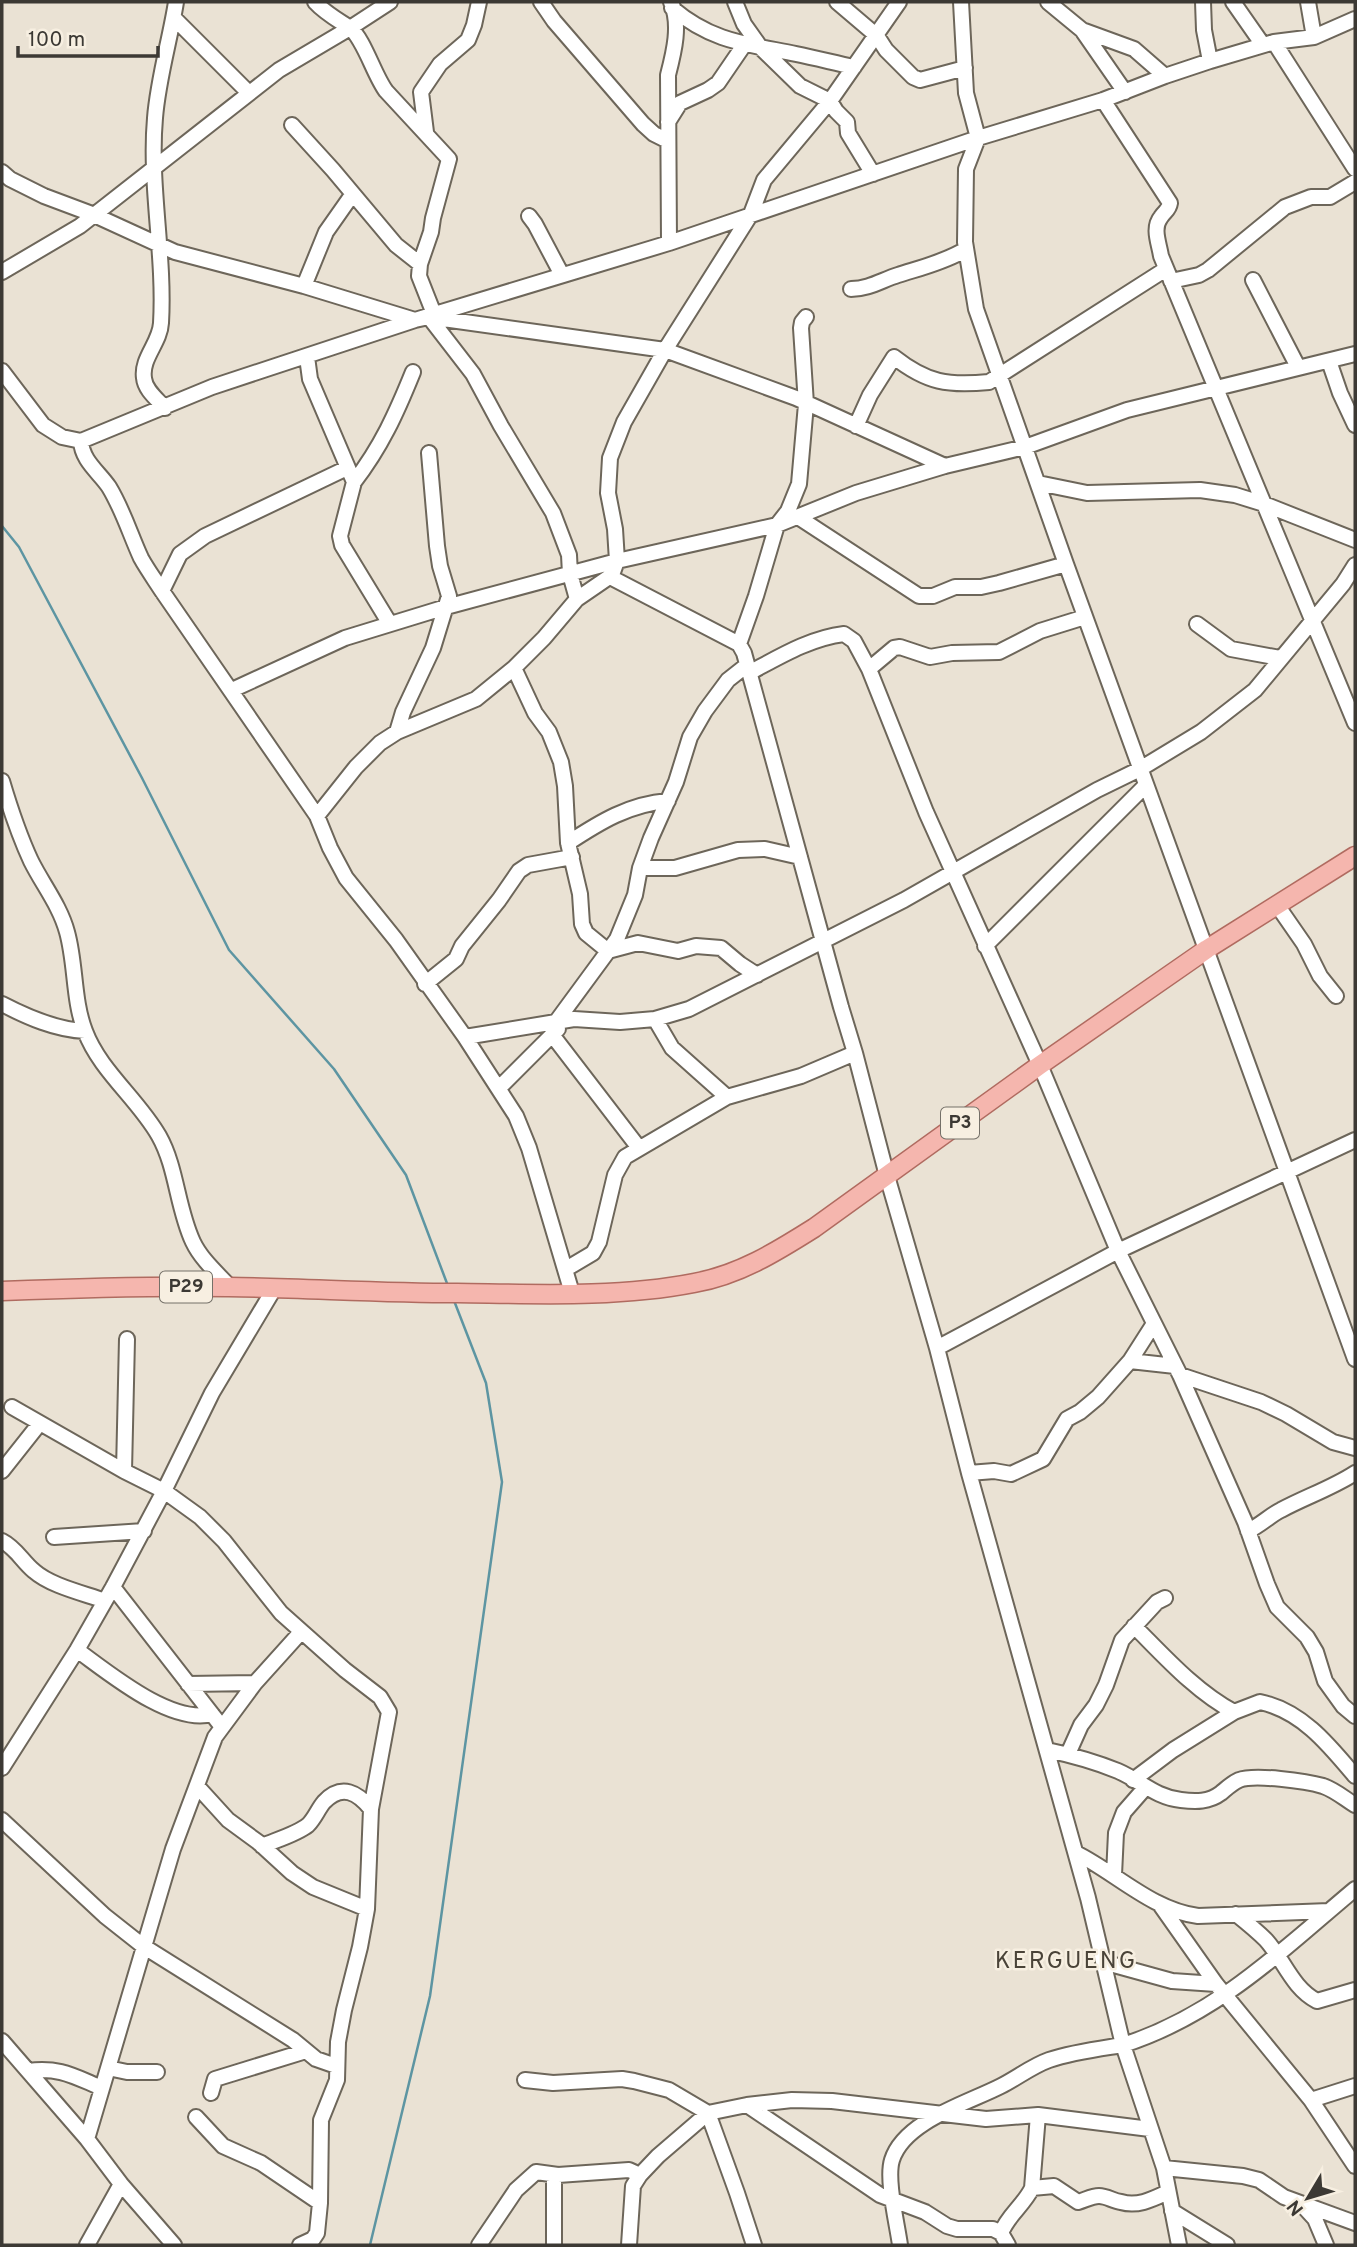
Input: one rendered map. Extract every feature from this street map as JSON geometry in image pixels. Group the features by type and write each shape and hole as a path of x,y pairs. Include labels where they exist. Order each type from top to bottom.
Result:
{"main road":[{"name":"P3","path":"530,1293 635,1291 696,1283 740,1270 795,1240 1207,949 1355,856"},
{"name":"P29","path":"2,1292 103,1287 230,1287 370,1293 530,1293"}],"street":[{"path":"165,408 145,384 143,374 145,362 159,336 160,245 155,118 176,2"},
{"path":"314,2 331,17 350,28 379,81 449,159 431,232 419,264 426,317 473,374 553,513 569,555 570,574 577,599"},
{"path":"2,272 80,226 279,70 390,2"},
{"path":"427,133 421,92 440,64 468,40 479,2"},
{"path":"541,2 554,21 643,124 668,141"},
{"path":"735,2 744,24 761,48 800,86 830,102 847,122 848,133 873,174"},
{"path":"837,2 877,36 886,50 913,77 920,80 965,68"},
{"path":"739,643 619,583 614,568 615,529 608,493 610,458 624,422 664,350 751,214 764,180 830,102 899,2"},
{"path":"961,2 966,93 978,138 966,169 965,242 976,309 1355,1359"},
{"path":"1048,2 1082,30 1125,92"},
{"path":"1203,2 1204,30 1210,61"},
{"path":"1233,2 1269,43 1355,169"},
{"path":"1308,2 1314,37"},
{"path":"669,243 668,75 674,52 670,5"},
{"path":"670,5 682,19 731,42 854,67"},
{"path":"174,18 248,92"},
{"path":"2,371 43,425 62,437 81,441 212,387 426,317 669,243 978,138 1103,100 1210,61 1269,43 1314,37 1355,19"},
{"path":"1082,30 1134,49 1165,76"},
{"path":"667,123 680,103 718,83 744,45"},
{"path":"1103,100 1170,203 1170,208 1159,219 1156,229 1169,275 1355,723"},
{"path":"292,125 396,245 419,264"},
{"path":"2,172 36,192 175,252 426,317 664,350 796,398 945,466"},
{"path":"856,425 870,395 894,357 930,380 989,382 1169,275 1199,275 1208,270 1285,207 1311,197 1330,197 1355,182"},
{"path":"304,286 326,232 352,195"},
{"path":"529,216 536,223 562,275"},
{"path":"851,289 863,289 961,252 967,256"},
{"path":"1253,280 1298,367"},
{"path":"806,317 801,328 806,404 799,484 788,511 777,526 757,596 739,643 1076,1853 1123,2045 1164,2168 1179,2245"},
{"path":"232,690 345,638 446,607 570,574 614,568 777,526 856,493 945,466 1025,447 1127,410 1354,353"},
{"path":"307,356 310,379 354,482"},
{"path":"1329,361 1339,393 1355,425"},
{"path":"390,624 342,545 340,536 354,482 384,438 413,372"},
{"path":"81,441 85,458 104,478 117,500 141,558 317,816 346,878 396,940 465,1037 516,1116 530,1148 572,1293"},
{"path":"397,732 403,712 433,649 449,596 438,556 429,453"},
{"path":"162,591 180,554 205,536 347,468"},
{"path":"1038,483 1087,493 1200,490 1235,495 1355,540"},
{"path":"798,517 926,598 955,587 981,587 1066,564"},
{"path":"465,1037 655,1018 690,1009 823,942 953,873 1217,722 1255,690 1343,584 1355,565"},
{"path":"317,816 356,767 380,743 397,732 476,699 514,668 577,599 614,568"},
{"path":"869,669 894,648 900,647 930,657 952,653 999,652 1040,631 1085,617"},
{"path":"1198,624 1231,649 1280,658"},
{"path":"499,1088 558,1026 617,939 635,895 640,868 651,838 677,782 690,737 728,680 748,669 832,636 844,634 854,641 869,669 926,812 1040,1065 1118,1251 1177,1370 1248,1531 1277,1607 1307,1637 1316,1652 1325,1681 1343,1706 1355,1716"},
{"path":"514,668 535,713 550,732 561,762 570,850 584,930 608,951"},
{"path":"2,781 32,862 56,904 68,933 85,1031 97,1054 158,1134 194,1245 230,1287"},
{"path":"985,946 1146,785"},
{"path":"425,984 456,959 462,946 519,872 528,865 570,850 604,819 652,803 668,801"},
{"path":"640,868 675,869 738,850 765,849 800,857"},
{"path":"1277,905 1304,944 1320,976 1336,996"},
{"path":"608,951 638,943 678,951 696,946 721,948 757,975"},
{"path":"2,1004 31,1019 85,1031"},
{"path":"655,1018 671,1048 727,1097"},
{"path":"558,1026 639,1148"},
{"path":"566,1269 593,1254 599,1242 615,1175 625,1157 727,1097 801,1076 855,1054"},
{"path":"937,1349 1118,1251 1355,1140"},
{"path":"2,1768 77,1650 113,1587 144,1531 212,1393 274,1289"},
{"path":"969,1474 994,1471 1011,1474 1043,1459 1067,1419 1098,1397 1129,1361 1153,1325"},
{"path":"124,1471 127,1339"},
{"path":"1129,1361 1177,1370 1261,1402 1286,1414 1316,1434 1355,1448"},
{"path":"12,1407 164,1491 200,1517 223,1541 281,1613 353,1677 380,1697 389,1712 371,1809 367,1909 342,2021 337,2080 321,2120 317,2233 313,2239 300,2245"},
{"path":"2,1471 40,1423"},
{"path":"1248,1531 1279,1511 1355,1473"},
{"path":"54,1537 144,1531"},
{"path":"2,1541 11,1546 34,1572 46,1580 105,1601"},
{"path":"113,1587 222,1727"},
{"path":"1068,1754 1081,1725 1096,1705 1106,1685 1122,1640 1157,1602 1165,1598"},
{"path":"1134,1626 1219,1704 1234,1712"},
{"path":"87,2139 173,1849 215,1737 255,1683 301,1632"},
{"path":"77,1650 148,1701 198,1717 212,1714"},
{"path":"188,1684 255,1683"},
{"path":"1114,1874 1116,1833 1139,1784 1173,1750 1234,1712 1260,1702 1280,1709 1311,1727 1355,1776"},
{"path":"1047,1750 1068,1754 1121,1772 1162,1796 1210,1800 1233,1783 1245,1778 1291,1780 1323,1786 1355,1805"},
{"path":"197,1786 228,1820 313,1887 367,1909"},
{"path":"262,1846 307,1825 324,1802 339,1793 347,1792 361,1797 371,1809"},
{"path":"2,1820 105,1916 143,1946 293,2040 316,2059 337,2066"},
{"path":"1076,1853 1114,1874 1161,1906 1183,1914 1198,1916 1329,1911"},
{"path":"900,2245 890,2176 891,2162 905,2138 940,2115 978,2098 1047,2060 1123,2045 1165,2030 1221,1989 1278,1956 1355,1889"},
{"path":"1161,1906 1221,1989 1311,2100 1355,2166"},
{"path":"1236,1914 1266,1940 1291,1978 1317,2001 1355,1990"},
{"path":"1103,1962 1172,1981 1221,1989"},
{"path":"3,2044 87,2139 174,2245"},
{"path":"211,2093 215,2079 306,2051"},
{"path":"28,2071 49,2068 102,2088"},
{"path":"108,2068 127,2072 157,2072"},
{"path":"525,2080 634,2081 669,2090 708,2113 754,2245"},
{"path":"1311,2100 1355,2086"},
{"path":"629,2245 633,2186 657,2156 708,2113 792,2100 832,2101 940,2115 986,2119 1038,2115 1150,2129"},
{"path":"747,2105 870,2188 894,2201 925,2212 947,2226 957,2229 993,2229 1004,2239"},
{"path":"1004,2239 1004,2223 1032,2188 1038,2115"},
{"path":"196,2117 223,2146 261,2163 320,2203"},
{"path":"1164,2168 1259,2180 1317,2214 1355,2222"},
{"path":"479,2245 516,2190 530,2176 540,2171 554,2175 629,2170 640,2175"},
{"path":"554,2175 554,2245"},
{"path":"87,2245 121,2183"},
{"path":"1032,2188 1055,2186 1078,2202 1103,2196 1132,2204 1143,2203 1168,2192"},
{"path":"1172,2211 1225,2245 1233,2245"},
{"path":"1317,2214 1325,2245"}],"waterway":[{"path":"2,526 19,547 142,778 229,950 334,1069 406,1175 448,1286"},
{"path":"370,2245 430,1996 502,1482 486,1383 453,1298"}],"district":[{"name":"KERGUENG","path":"1066,1962"}]}
